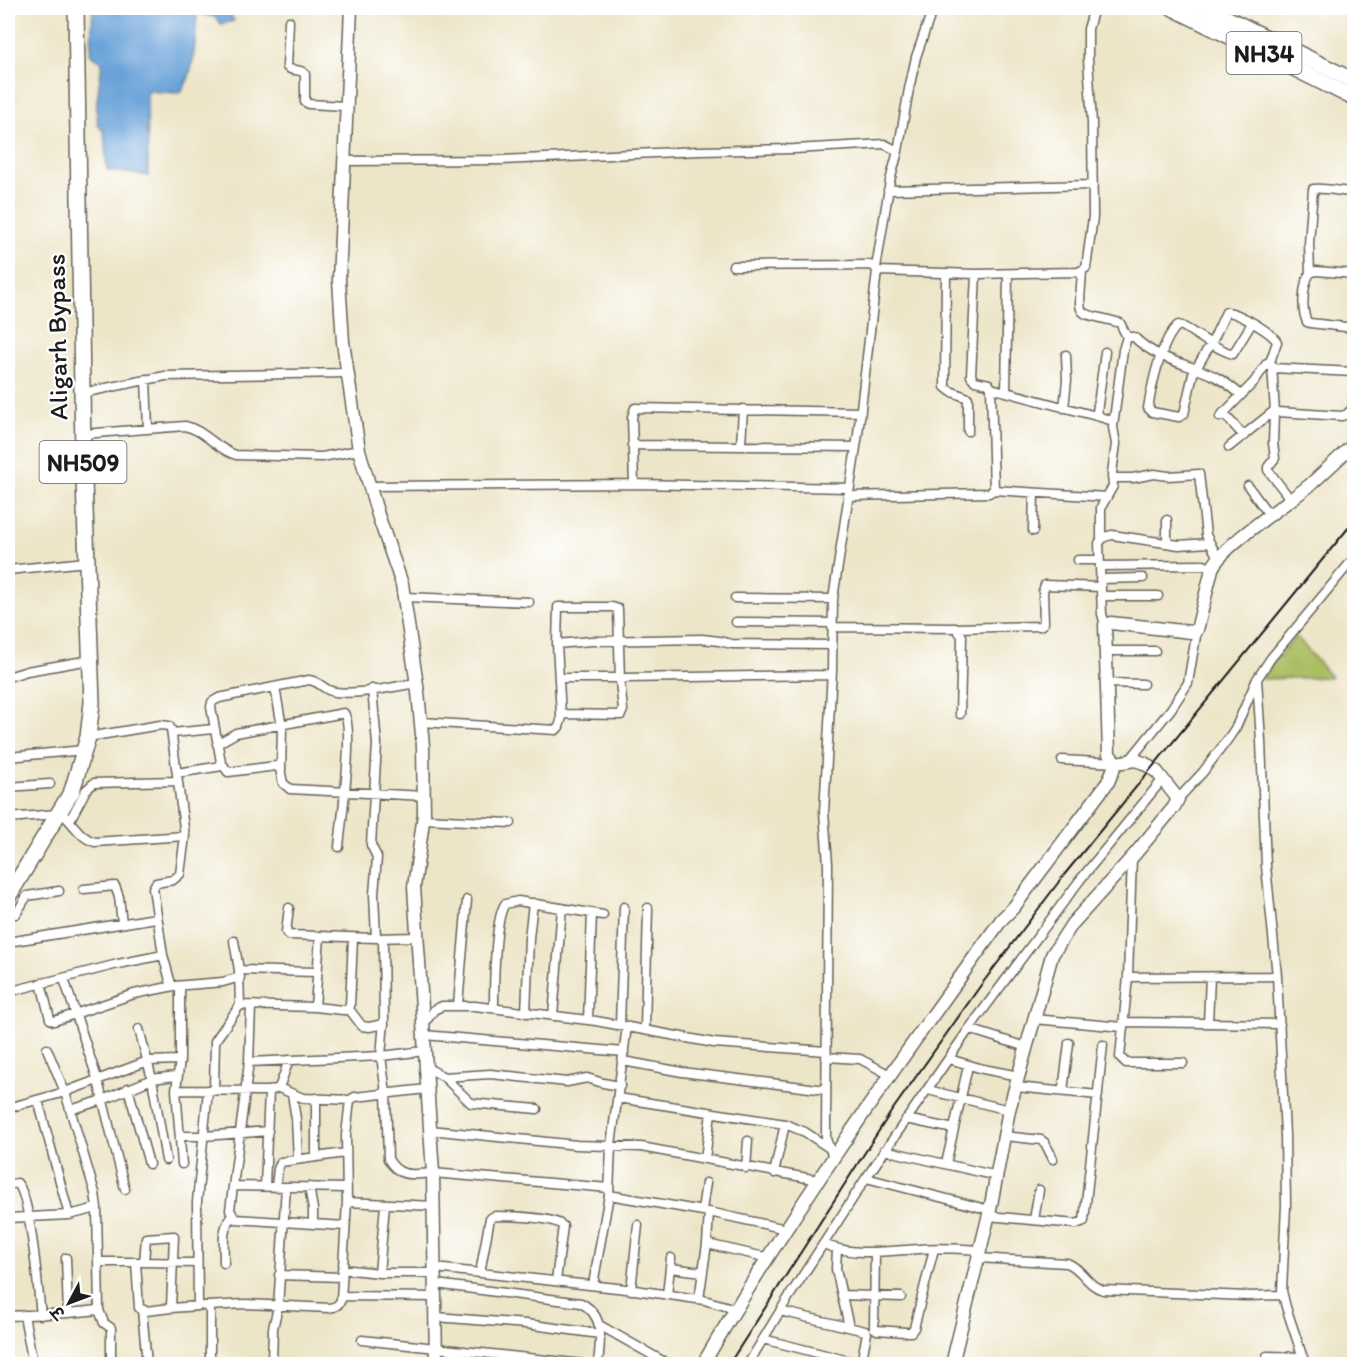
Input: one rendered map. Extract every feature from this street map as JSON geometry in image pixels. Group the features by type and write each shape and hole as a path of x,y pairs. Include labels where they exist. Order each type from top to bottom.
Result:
{"highway":[{"name":"Aligarh Bypass","path":"9,891 63,815 86,744 92,703 86,562 89,434 82,393 76,8"},
{"name":"NH34","path":"1173,8 1354,98"},
{"name":"NH34","path":"1206,8 1354,81"}],"street":[{"path":"351,8 339,280 343,342 358,450 405,597 421,722 425,796 424,819 415,872 416,937 433,1173 436,1365"},
{"path":"831,1152 826,1139 828,864 824,812 831,675 832,599 861,412 888,190 916,57 933,8"},
{"path":"1094,8 1088,29 1093,185 1092,229 1088,262 1082,271 1079,304 1082,312 1088,316 1120,323 1127,337 1123,350 1113,422 1116,444 1113,488 1101,507 1099,543 1105,625 1107,750 1112,761 1116,763"},
{"path":"289,21 287,67 305,74 305,102 345,106"},
{"path":"345,161 501,160 884,144 898,151"},
{"path":"888,190 1093,185"},
{"path":"1354,192 1337,192 1318,187 1313,189 1309,243 1310,273 1306,280 1304,314 1306,322 1315,325 1354,328"},
{"path":"733,266 869,266 877,269 946,274 1082,271"},
{"path":"1310,273 1316,271 1354,274"},
{"path":"1006,392 1008,273"},
{"path":"946,274 945,387 968,398 968,431"},
{"path":"976,274 971,376 975,381 989,384 991,388 1113,422"},
{"path":"1252,323 1233,354 1211,343 1188,329 1178,326 1173,330 1161,356 1148,406 1152,412 1177,417 1183,415 1192,376 1211,343 1227,311 1252,323 1276,339 1271,365 1275,412 1273,443 1275,458 1268,470 1291,500"},
{"path":"1127,337 1134,337 1146,348 1161,356 1216,377 1241,395"},
{"path":"1100,417 1097,412 1105,352"},
{"path":"1064,408 1067,380 1066,355"},
{"path":"1244,436 1222,415 1254,382 1267,363 1354,372"},
{"path":"82,393 165,376 348,373"},
{"path":"146,379 148,429"},
{"path":"991,388 994,490"},
{"path":"1229,447 1275,412 1342,416 1354,407"},
{"path":"634,484 632,417 635,408 861,412"},
{"path":"741,445 743,409"},
{"path":"89,434 188,426 236,455 322,458 358,450"},
{"path":"1078,560 1099,563 1204,565 1215,563 1354,444"},
{"path":"632,445 856,447"},
{"path":"1112,478 1133,478 1154,474 1168,476 1199,474 1206,535 1215,563 1197,630 1188,683 1171,709 1130,761"},
{"path":"369,486 634,484 849,492 989,494 994,490 1107,497"},
{"path":"1248,486 1270,516"},
{"path":"1033,531 1034,493"},
{"path":"1167,520 1167,543"},
{"path":"1101,539 1112,535 1179,545 1209,543"},
{"path":"952,1365 989,1213 1009,1110 1049,962 1057,945 1072,924 1203,772 1236,727 1257,680 1290,634 1354,558"},
{"path":"8,570 86,562"},
{"path":"1101,587 1143,578"},
{"path":"736,622 956,628 1040,626 1044,623 1043,591 1045,585 1101,587 1158,596"},
{"path":"405,597 529,602"},
{"path":"735,598 832,599"},
{"path":"421,722 552,730 559,727 561,716 557,608 561,606 615,607 619,612 623,710 621,715 566,714 561,716"},
{"path":"1105,625 1111,623 1191,632 1197,630"},
{"path":"956,628 962,636 960,714"},
{"path":"557,644 712,640 732,644 832,645"},
{"path":"1105,651 1155,651"},
{"path":"8,677 90,660"},
{"path":"559,678 831,675"},
{"path":"281,772 276,766 228,772 222,766 214,729 212,702 219,698 313,680 329,691 335,692 417,683"},
{"path":"1257,680 1267,877 1281,1024 1286,1182 1283,1295 1304,1361 1267,1356"},
{"path":"1106,683 1143,684"},
{"path":"275,687 282,723 281,772 283,783 290,789 425,796"},
{"path":"372,689 377,736 376,793 371,845 377,857 374,894 380,938 384,1024 381,1056 386,1093 388,1159 393,1167 402,1173 433,1173 609,1191 786,1229"},
{"path":"217,744 236,733 341,712 346,715 348,737 339,847"},
{"path":"8,757 86,744 160,725 169,726 172,732 185,836 180,874 173,880 154,885 156,918 163,955 171,984 177,986"},
{"path":"172,732 214,729"},
{"path":"1062,760 1144,763 1157,772 1178,799"},
{"path":"703,1365 818,1180 831,1152 890,1075 1002,919 1014,908 1073,831 1108,782 1116,763"},
{"path":"8,818 63,815 94,783 177,777 222,766"},
{"path":"748,1365 780,1311 884,1150 969,1029 1080,880 1163,779"},
{"path":"8,787 50,784"},
{"path":"63,815 82,835 95,842 185,836"},
{"path":"424,819 511,823"},
{"path":"1132,857 1128,977 1119,1054 1123,1061 1184,1063"},
{"path":"84,889 115,886 119,897 122,923"},
{"path":"10,914 16,914 27,896 59,891"},
{"path":"458,1005 467,900"},
{"path":"494,1008 500,913 509,903 518,901 534,903 603,915"},
{"path":"526,1012 529,938 534,903"},
{"path":"593,1285 609,1191 610,1145 624,1056 624,907"},
{"path":"289,908 287,934 352,938 416,937"},
{"path":"553,1016 562,908"},
{"path":"645,1029 648,908"},
{"path":"588,1020 592,913"},
{"path":"8,942 156,918"},
{"path":"315,1007 320,936"},
{"path":"352,938 349,1009 362,1026 384,1024"},
{"path":"198,1306 197,1202 215,1041 240,1005 239,973 234,941"},
{"path":"8,992 163,955"},
{"path":"41,983 50,1019 54,1021 134,994 177,986 223,982 239,973 317,972"},
{"path":"1128,977 1277,976"},
{"path":"1208,1023 1210,978"},
{"path":"64,979 98,1081 125,1189"},
{"path":"177,986 180,1060 176,1076 176,1090 182,1164"},
{"path":"240,1005 349,1009"},
{"path":"424,1029 438,1008 458,1005 494,1008 645,1029 714,1043 860,1059 890,1075"},
{"path":"251,1006 247,1091 239,1132 235,1186 230,1210 232,1215 235,1219 345,1226"},
{"path":"1034,1019 1123,1024 1281,1024"},
{"path":"139,1029 152,1079 166,1160"},
{"path":"424,1029 624,1056 682,1071 826,1090"},
{"path":"969,1029 1026,1047"},
{"path":"1063,1091 1070,1043"},
{"path":"866,1178 989,1213 1076,1224 1084,1221 1103,1045"},
{"path":"47,1049 65,1092 95,1193 99,1310 104,1323 111,1328 111,1365"},
{"path":"249,1062 381,1056 425,1051"},
{"path":"949,1059 1017,1081 1063,1091 1098,1095"},
{"path":"8,1108 98,1081 148,1061 180,1060"},
{"path":"279,1088 289,1060"},
{"path":"945,1164 968,1066"},
{"path":"426,1067 444,1077 471,1104 537,1109"},
{"path":"444,1077 490,1074 567,1082 587,1078 620,1086"},
{"path":"70,1110 103,1100 152,1079 176,1076"},
{"path":"128,1088 148,1164"},
{"path":"176,1090 269,1091 279,1088 303,1098 350,1100 355,1097 427,1089"},
{"path":"928,1089 1009,1110"},
{"path":"265,1186 269,1091"},
{"path":"292,1094 298,1159"},
{"path":"316,1098 316,1156"},
{"path":"618,1098 785,1124 805,1132 831,1152"},
{"path":"38,1100 69,1215"},
{"path":"142,1310 245,1304 278,1307 335,1307 341,1300 347,1202 345,1153 350,1100"},
{"path":"705,1159 711,1113"},
{"path":"906,1119 954,1130"},
{"path":"774,1173 785,1124"},
{"path":"430,1130 577,1145 641,1147 818,1180"},
{"path":"181,1136 268,1131"},
{"path":"1005,1136 1041,1140 1053,1159"},
{"path":"746,1168 748,1141"},
{"path":"884,1150 997,1176"},
{"path":"272,1365 273,1328 278,1307 284,1222 278,1168 281,1162 345,1153"},
{"path":"8,1185 17,1183 21,1186 29,1216 41,1316"},
{"path":"699,1299 707,1245 706,1183"},
{"path":"235,1186 346,1188"},
{"path":"309,1187 313,1224"},
{"path":"1034,1220 1040,1190"},
{"path":"347,1202 434,1206"},
{"path":"379,1273 386,1205"},
{"path":"8,1218 69,1215 97,1208"},
{"path":"224,1263 225,1225 232,1215"},
{"path":"480,1273 490,1218 495,1216 546,1221 563,1226 556,1281"},
{"path":"631,1290 639,1225"},
{"path":"147,1365 142,1310 139,1308 137,1293 140,1262 146,1238 174,1236 171,1308"},
{"path":"823,1244 837,1250 875,1253 933,1249 1067,1263 1074,1266 1092,1285 1103,1290 1238,1296 1283,1295"},
{"path":"707,1245 769,1257"},
{"path":"875,1253 874,1328 905,1332 913,1330 933,1249"},
{"path":"837,1250 836,1265 849,1327"},
{"path":"66,1258 68,1313"},
{"path":"667,1295 671,1258"},
{"path":"99,1262 197,1263"},
{"path":"670,1268 703,1272"},
{"path":"279,1275 480,1273 699,1299 736,1309"},
{"path":"435,1275 572,1300 586,1305 596,1316 601,1330 598,1365"},
{"path":"842,1295 901,1297"},
{"path":"341,1296 436,1297"},
{"path":"208,1306 210,1311 210,1365"},
{"path":"8,1316 41,1316 99,1310"},
{"path":"763,1339 861,1364 867,1333 780,1311"},
{"path":"24,1315 33,1365"},
{"path":"436,1317 601,1330 652,1361 668,1365"},
{"path":"362,1340 583,1365"},
{"path":"67,1365 89,1364"}],"green space":[{"path":"1296,636 1331,677 1262,679 1265,672"}],"water":[{"path":"93,8 209,8 231,15 234,21 221,24 215,17 197,13 194,55 185,86 179,93 147,91 148,176 107,170 104,132 98,125 96,109 102,62 90,55"}],"railway":[{"path":"729,1364 891,1112 981,985 1064,875 1354,521"}]}
